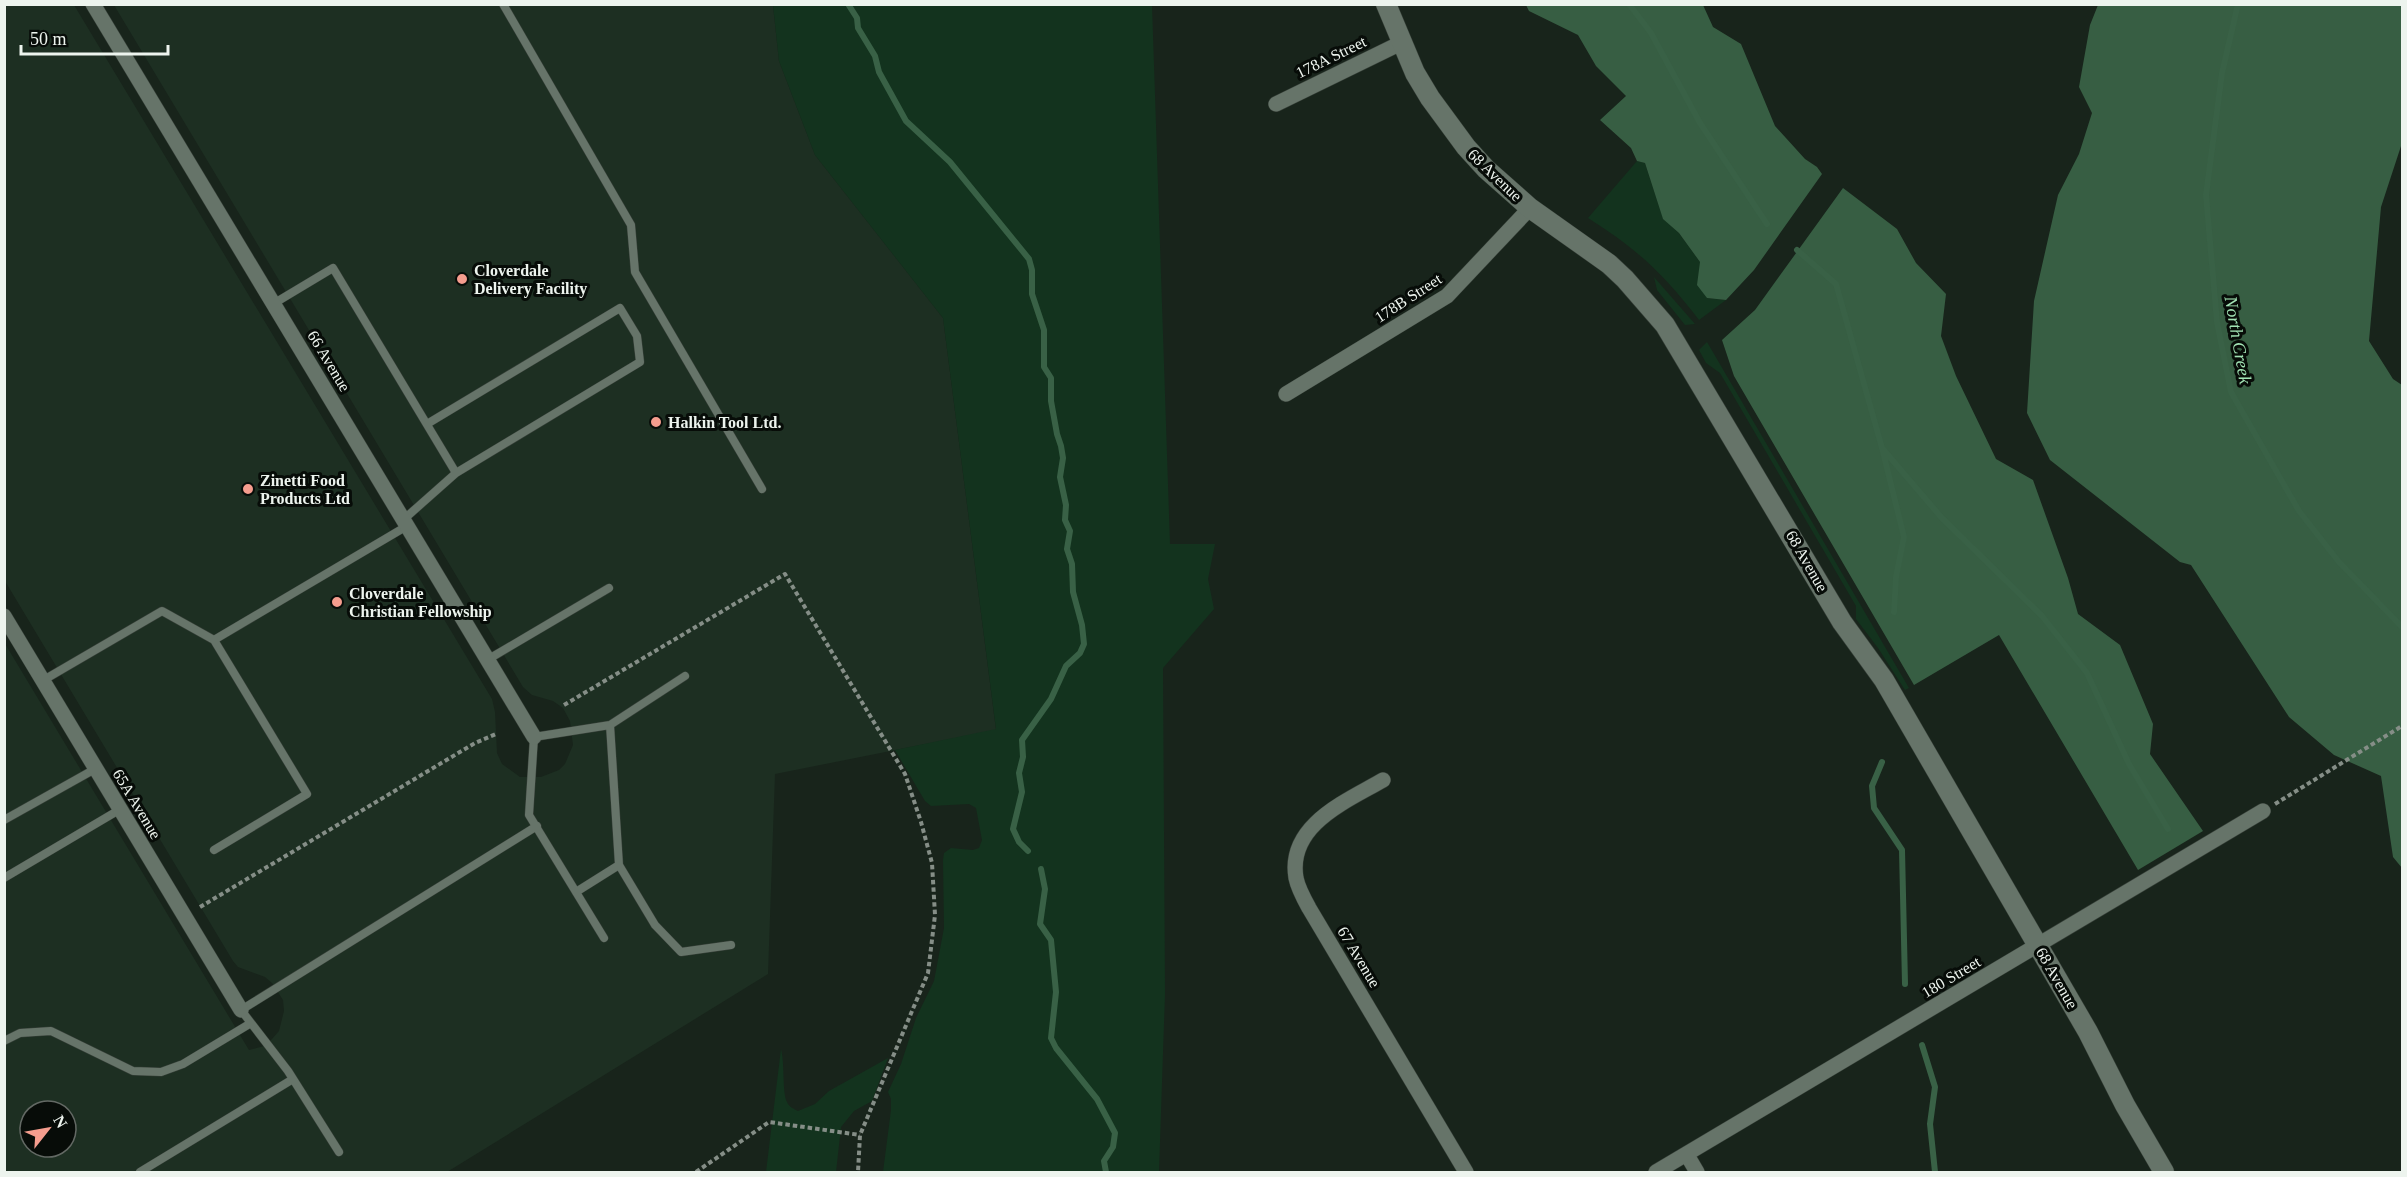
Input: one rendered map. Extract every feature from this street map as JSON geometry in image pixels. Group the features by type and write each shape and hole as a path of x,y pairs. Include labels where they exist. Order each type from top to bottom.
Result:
{"street":[{"name":"66 Avenue","path":"93,4 534,737"},
{"name":"68 Avenue","path":"1386,4 1415,73 1430,98 1460,139 1486,169 1530,208 1617,271 1647,301 1665,325 1842,622 1884,680 2088,1032 2164,1173"},
{"name":"178A Street","path":"1276,104 1401,43"},
{"name":"178B Street","path":"1286,394 1447,296 1530,208"},
{"name":"65A Avenue","path":"4,616 241,1010"},
{"name":"67 Avenue","path":"1383,780 1335,808 1308,832 1296,860 1296,878 1309,908 1466,1173"},
{"name":"180 Street","path":"1656,1173 2263,811"},
{"path":"1687,1155 1697,1173"}],"lane":[{"path":"503,4 631,225 635,272 762,489"},
{"path":"273,304 333,268 456,473"},
{"path":"214,640 405,523 456,473 640,362 637,336 620,308 427,424"},
{"path":"488,660 609,588"},
{"path":"42,681 162,611 214,640 307,794 214,850"},
{"path":"604,938 529,814 534,737 610,725 685,676"},
{"path":"610,725 619,865 655,925 681,952 731,945"},
{"path":"4,820 95,769"},
{"path":"4,878 119,810"},
{"path":"339,1152 293,1079 241,1010 537,826"},
{"path":"576,892 619,865"},
{"path":"4,1041 20,1033 51,1031 133,1071 161,1072 183,1064 250,1023"},
{"path":"140,1173 293,1079"}],"path":[{"path":"564,705 785,574 905,774 932,863 935,915 928,973 860,1135 858,1173"},
{"path":"2280,800 2403,726"},
{"path":"200,907 465,749 496,734"},
{"path":"696,1173 769,1122 860,1135"}],"shaded area":[{"path":"5,5 74,5 492,699 497,753 502,764 520,777 541,777 559,770 565,764 573,745 570,721 563,708 553,701 532,695 523,687 114,5 773,5 779,61 815,155 943,318 996,730 775,774 768,974 447,1172 5,1172 4,642 249,1050 264,1046 279,1031 284,1011 283,1000 272,983 265,977 238,967 5,581"},
{"path":"773,5 1152,5 1170,544 1215,544 1208,579 1214,609 1163,668 1165,994 1159,1172 883,1172 891,1110 891,1099 888,1092 901,1064 916,1018 934,981 944,928 944,853 951,848 973,850 979,848 982,840 976,808 969,804 931,806 925,801 895,750 996,729 943,318 815,155 779,61"},
{"path":"1637,161 1645,163 1663,218 1679,233 1700,262 1707,298 1726,300 1699,320 1648,263 1621,240 1588,218"},
{"path":"1654,277 1695,324 1685,325 1657,290"},
{"path":"1707,342 1909,688 1905,690 1856,619 1856,606 1720,373 1706,363 1699,350"},
{"path":"781,1049 785,1098 792,1108 798,1111 815,1104 829,1091 888,1058 872,1101 854,1111 841,1127 836,1172 766,1172"}],"green space":[{"path":"1526,5 1703,5 1713,27 1741,44 1775,126 1822,174 1754,270 1726,300 1707,298 1697,285 1700,262 1679,233 1663,219 1645,163 1637,161 1631,148 1600,120 1626,96 1596,66 1578,35 1529,11"},
{"path":"2098,5 2402,5 2402,143 2381,207 2369,341 2393,379 2402,385 2402,868 2393,857 2381,776 2334,755 2289,717 2191,565 2180,562 2050,460 2027,413 2034,301 2058,195 2079,154 2092,113 2079,87 2090,25"},
{"path":"1843,188 1897,229 1916,263 1946,294 1941,336 1956,376 1996,459 2033,480 2068,578 2078,614 2120,645 2153,724 2150,754 2203,831 2138,870 1999,635 1914,685 1734,376 1722,340 1755,310"}],"waterway":[{"path":"848,4 857,18 858,28 875,56 879,72 906,121 950,162 1029,259 1032,270 1032,294 1044,330 1044,367 1051,378 1051,401 1063,458 1060,477 1066,505 1065,520 1070,531 1067,549 1072,564 1073,592 1082,625 1084,644 1080,653 1066,666 1051,699 1022,740 1023,757 1019,773 1022,792 1013,829 1019,842 1028,851"},
{"path":"1629,4 1651,33 1700,123 1767,224"},
{"name":"North Creek","path":"2238,4 2222,73 2206,195 2217,322 2231,392 2299,511 2339,562 2402,627"},
{"path":"1797,250 1836,284 1882,448 1904,537 1896,577 1894,612"},
{"path":"1882,448 1941,517 2042,616 2087,673 2129,764 2168,829"},
{"path":"1882,762 1872,786 1874,808 1902,850 1905,984"},
{"path":"1041,869 1045,889 1040,924 1051,940 1056,992 1051,1038 1056,1048 1097,1099 1115,1133 1113,1147 1104,1161 1106,1172"},
{"path":"1922,1045 1935,1087 1930,1124 1935,1172"}],"place":[{"name":"Cloverdale Delivery Facility","path":"462,279"},
{"name":"Halkin Tool Ltd.","path":"656,422"},
{"name":"Zinetti Food Products Ltd","path":"248,489"},
{"name":"Cloverdale Christian Fellowship","path":"337,602"}]}
